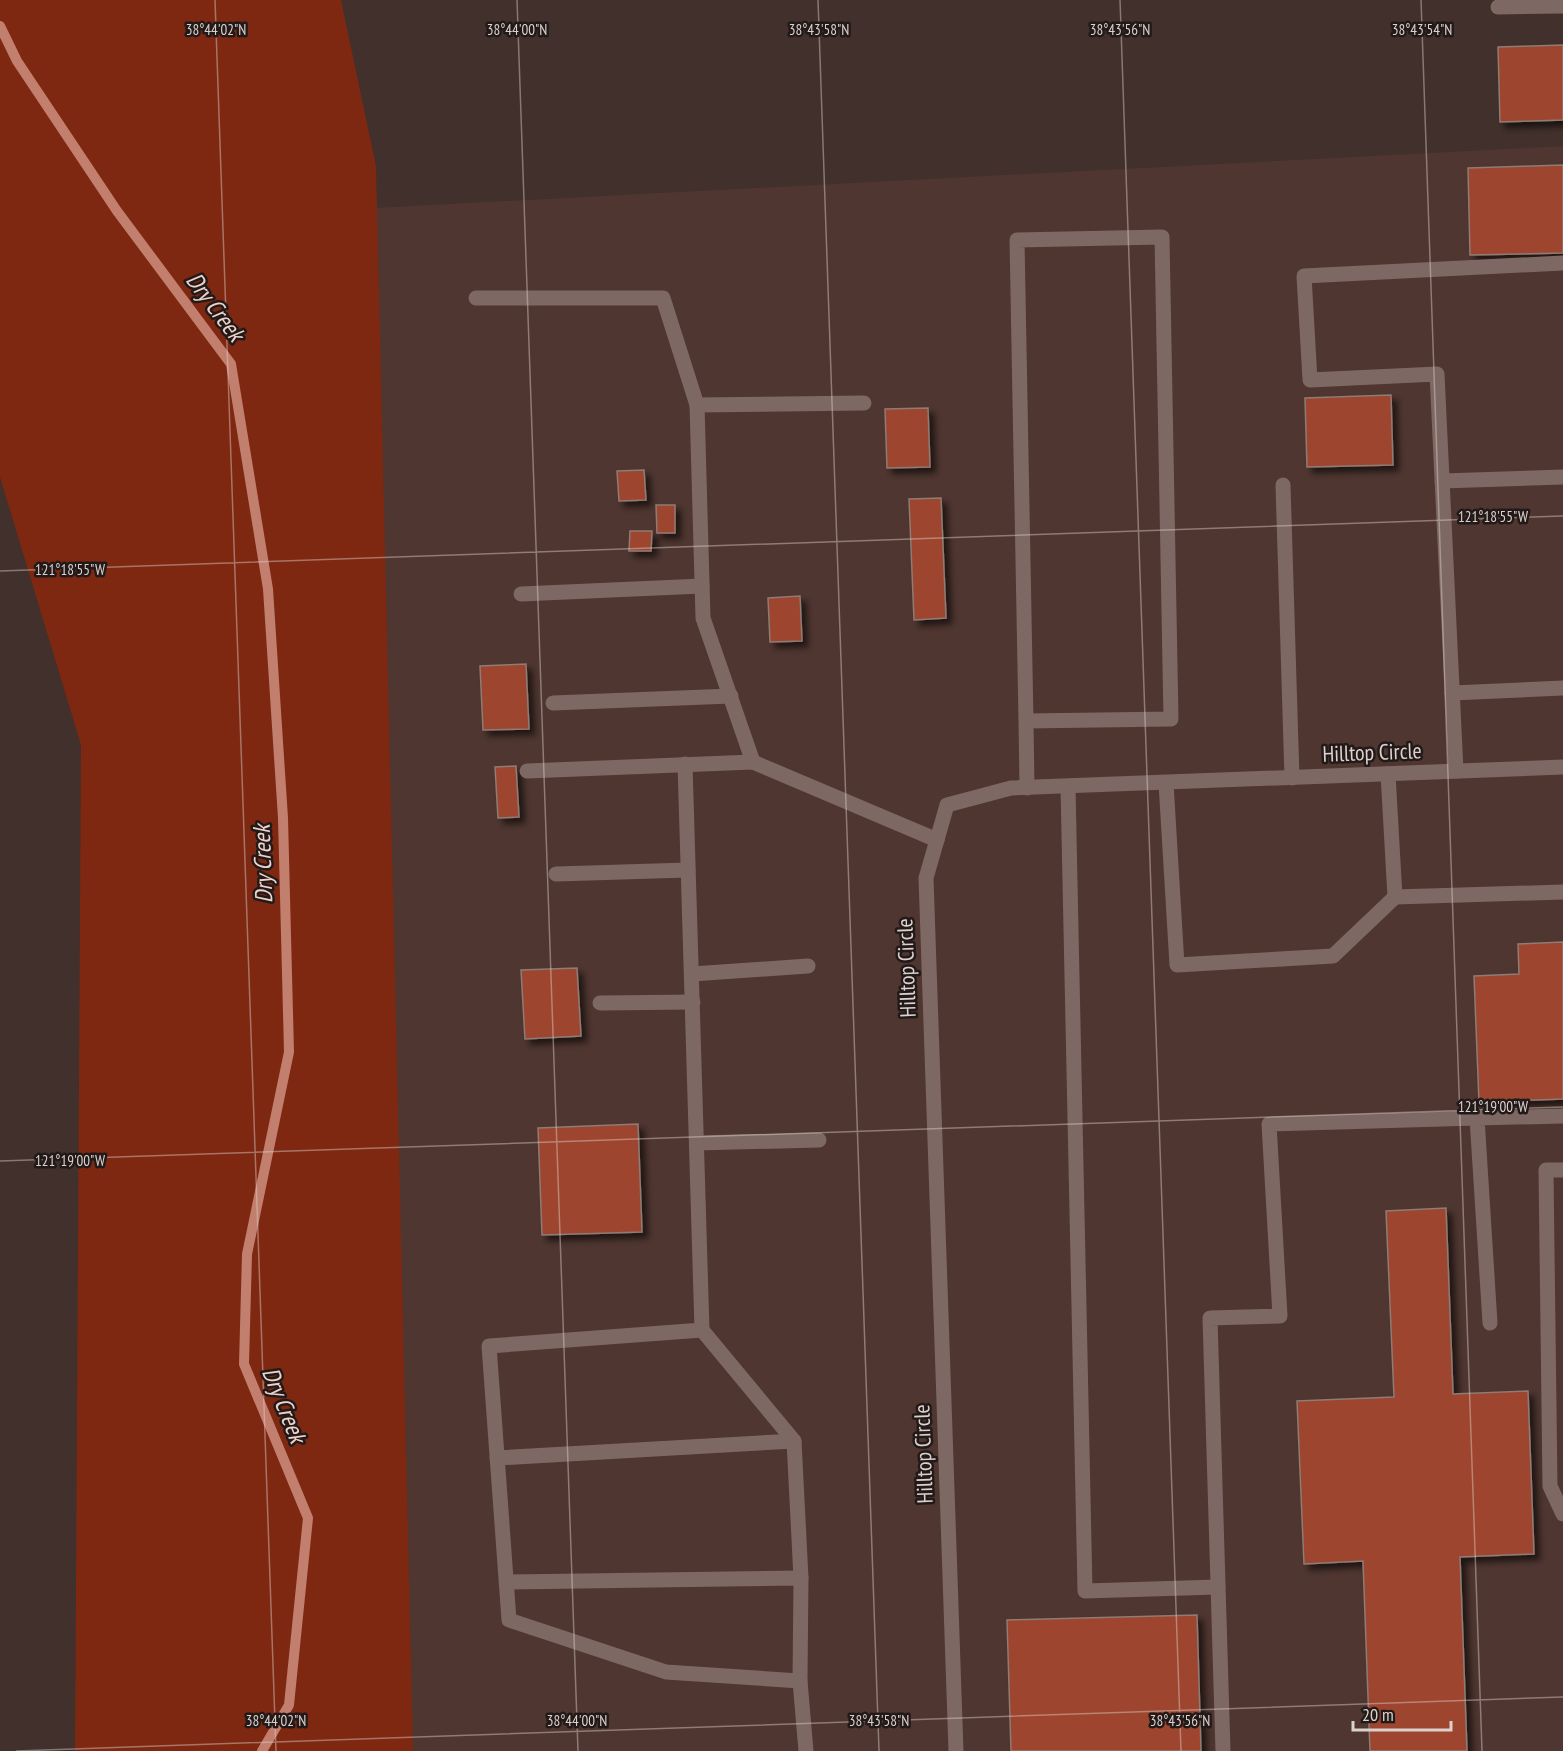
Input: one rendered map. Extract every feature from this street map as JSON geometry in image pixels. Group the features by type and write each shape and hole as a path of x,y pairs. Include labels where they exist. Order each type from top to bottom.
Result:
{"street":[{"path":"1498,7 1563,6"},
{"path":"1026,721 1171,719 1162,237 1017,240 1027,788"},
{"path":"1456,771 1437,374 1310,380 1304,276 1563,263"},
{"path":"476,298 663,298 697,405 703,618 753,762"},
{"path":"697,405 864,403"},
{"path":"1442,481 1563,477"},
{"path":"1283,485 1292,778"},
{"path":"521,594 702,586"},
{"path":"1452,693 1563,688"},
{"path":"553,703 730,696"},
{"path":"527,771 753,762 937,840"},
{"path":"685,764 702,1330 794,1441 801,1578 800,1681 806,1751"},
{"name":"Hilltop Circle","path":"956,1751 926,878 946,805 1011,788 1563,767"},
{"path":"1388,774 1395,897"},
{"path":"1166,783 1177,965 1333,956 1395,897 1563,892"},
{"path":"1068,787 1085,1591 1218,1587"},
{"path":"556,874 688,870"},
{"path":"692,974 808,966"},
{"path":"600,1003 693,1002"},
{"path":"1223,1751 1210,1317 1280,1316 1269,1124 1563,1116"},
{"path":"1477,1118 1490,1323"},
{"path":"697,1143 819,1140"},
{"path":"1563,1170 1546,1170 1550,1486 1563,1514"},
{"path":"702,1330 489,1346 509,1620 666,1672 800,1681"},
{"path":"497,1458 794,1441"},
{"path":"506,1582 801,1578"}],"shaded area":[{"path":"0,0 341,0 376,166 413,1751 75,1751 81,745 0,477"},
{"path":"1563,146 1563,1751 409,1751 372,208"}],"building":[{"path":"1563,45 1563,120 1500,122 1498,47"},
{"path":"1563,165 1563,253 1470,255 1468,168"},
{"path":"1391,395 1393,465 1307,467 1305,398"},
{"path":"928,408 930,467 887,468 885,409"},
{"path":"644,470 646,500 619,501 617,471"},
{"path":"941,498 946,618 914,620 909,499"},
{"path":"656,505 675,505 675,533 657,533"},
{"path":"630,531 652,531 651,551 629,551"},
{"path":"800,596 802,641 770,642 768,598"},
{"path":"526,664 529,729 483,730 480,666"},
{"path":"516,766 519,817 498,818 495,767"},
{"path":"1563,942 1563,1099 1479,1102 1474,976 1519,974 1518,944"},
{"path":"577,968 581,1036 525,1039 521,970"},
{"path":"638,1124 642,1232 542,1235 538,1128"},
{"path":"1446,1208 1453,1394 1528,1391 1534,1554 1460,1557 1467,1751 1370,1751 1363,1561 1304,1564 1297,1401 1394,1397 1386,1211"},
{"path":"1197,1615 1201,1751 1011,1751 1007,1620"}],"waterway":[{"name":"Dry Creek","path":"0,26 17,61 117,211 231,364 268,589 283,818 289,1052 247,1254 244,1364 308,1518 289,1705 262,1751"}]}
